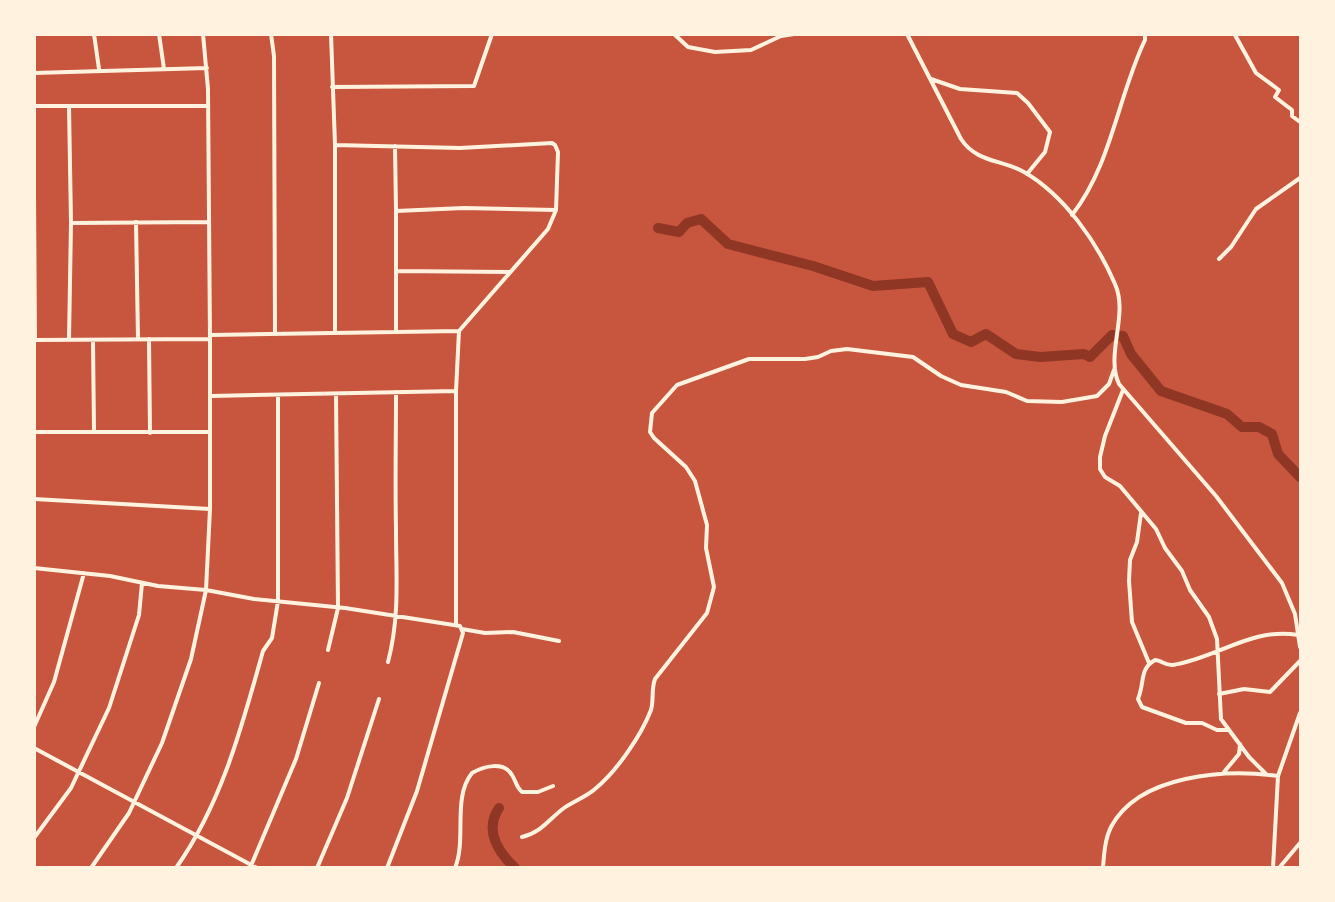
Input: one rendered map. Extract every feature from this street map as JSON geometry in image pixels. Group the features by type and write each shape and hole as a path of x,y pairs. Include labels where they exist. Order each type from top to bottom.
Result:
{"street":[{"path":"94,34 99,70"},
{"path":"159,34 165,69"},
{"path":"91,867 134,803 169,728 191,659 206,590 210,509 211,396 208,106 203,34"},
{"path":"271,34 274,75 275,333"},
{"path":"331,34 335,145 335,333"},
{"path":"332,87 474,86 492,34"},
{"path":"674,34 693,49 715,52 751,50 781,36 794,34"},
{"path":"522,837 544,827 559,812 593,791 608,777 639,736 652,708 651,690 655,679 711,606 714,587 706,548 707,525 695,481 686,467 650,432 652,412 677,385 749,359 766,357 805,359 818,357 831,351 848,349 913,357 941,376 961,385 1006,392 1027,401 1062,402 1098,396 1109,384 1114,370 1119,330 1116,284 1072,214 1048,189 1027,174 981,158 960,139 907,34"},
{"path":"1072,214 1089,192 1098,173 1123,93 1145,40 1145,34"},
{"path":"1234,35 1256,73 1279,90 1275,98 1292,110 1292,116 1300,122"},
{"path":"34,73 207,68"},
{"path":"930,78 960,89 1014,92 1024,98 1050,132 1045,152 1027,174"},
{"path":"34,105 208,106"},
{"path":"69,106 71,223 69,340"},
{"path":"335,145 460,148 555,145 558,152 556,210 548,229 459,331 456,391 456,624"},
{"path":"395,146 396,332"},
{"path":"1219,259 1231,247 1257,209 1300,178"},
{"path":"34,194 35,340 149,339 275,333 459,331"},
{"path":"396,210 464,208 556,210"},
{"path":"136,222 138,339"},
{"path":"71,223 209,222"},
{"path":"397,271 510,272"},
{"path":"149,339 150,433"},
{"path":"93,340 94,432"},
{"path":"1114,370 1123,390 1216,496 1282,583 1295,614 1300,647"},
{"path":"1123,390 1105,436 1100,466 1105,477 1120,486 1156,529 1165,548 1182,571 1190,590 1209,617 1215,630 1221,719 1266,774"},
{"path":"211,396 456,391"},
{"path":"388,662 399,581 396,539 396,392"},
{"path":"328,650 338,608 336,394"},
{"path":"176,867 196,836 238,739 263,651 272,638 278,601 278,395"},
{"path":"34,432 210,432"},
{"path":"34,499 210,509"},
{"path":"1141,513 1137,542 1130,560 1129,581 1132,622 1149,663"},
{"path":"34,568 456,624 462,629 485,633 513,632 559,641"},
{"path":"34,728 54,682 84,573"},
{"path":"34,838 80,773 109,708 140,615 142,583"},
{"path":"387,867 417,791 462,629"},
{"path":"1230,730 1217,730 1202,723 1186,723 1142,707 1138,699 1144,685 1144,673 1149,663 1157,660 1171,665 1217,652 1256,635 1279,632 1298,635"},
{"path":"1219,694 1244,689 1270,692 1300,661"},
{"path":"251,866 296,759 319,683"},
{"path":"317,867 347,798 379,699"},
{"path":"1273,867 1278,776 1300,713"},
{"path":"1224,772 1239,754 1240,744"},
{"path":"34,748 251,866 257,867"},
{"path":"456,867 461,851 461,816 465,791 472,773 484,767 502,767 510,771 522,792 538,792 553,786"},
{"path":"1103,867 1108,832 1129,805 1164,786 1193,776 1224,772 1278,776"},
{"path":"1280,867 1300,843"}],"waterway":[{"path":"658,228 679,232 687,223 701,219 728,244 813,266 873,286 928,282 953,334 971,342 986,334 1016,354 1040,357 1084,354 1090,357 1112,335 1123,336 1131,354 1161,391 1227,414 1242,427 1259,427 1272,434 1278,454 1300,477"},
{"path":"499,808 493,824 495,840 503,855 515,868"}]}
